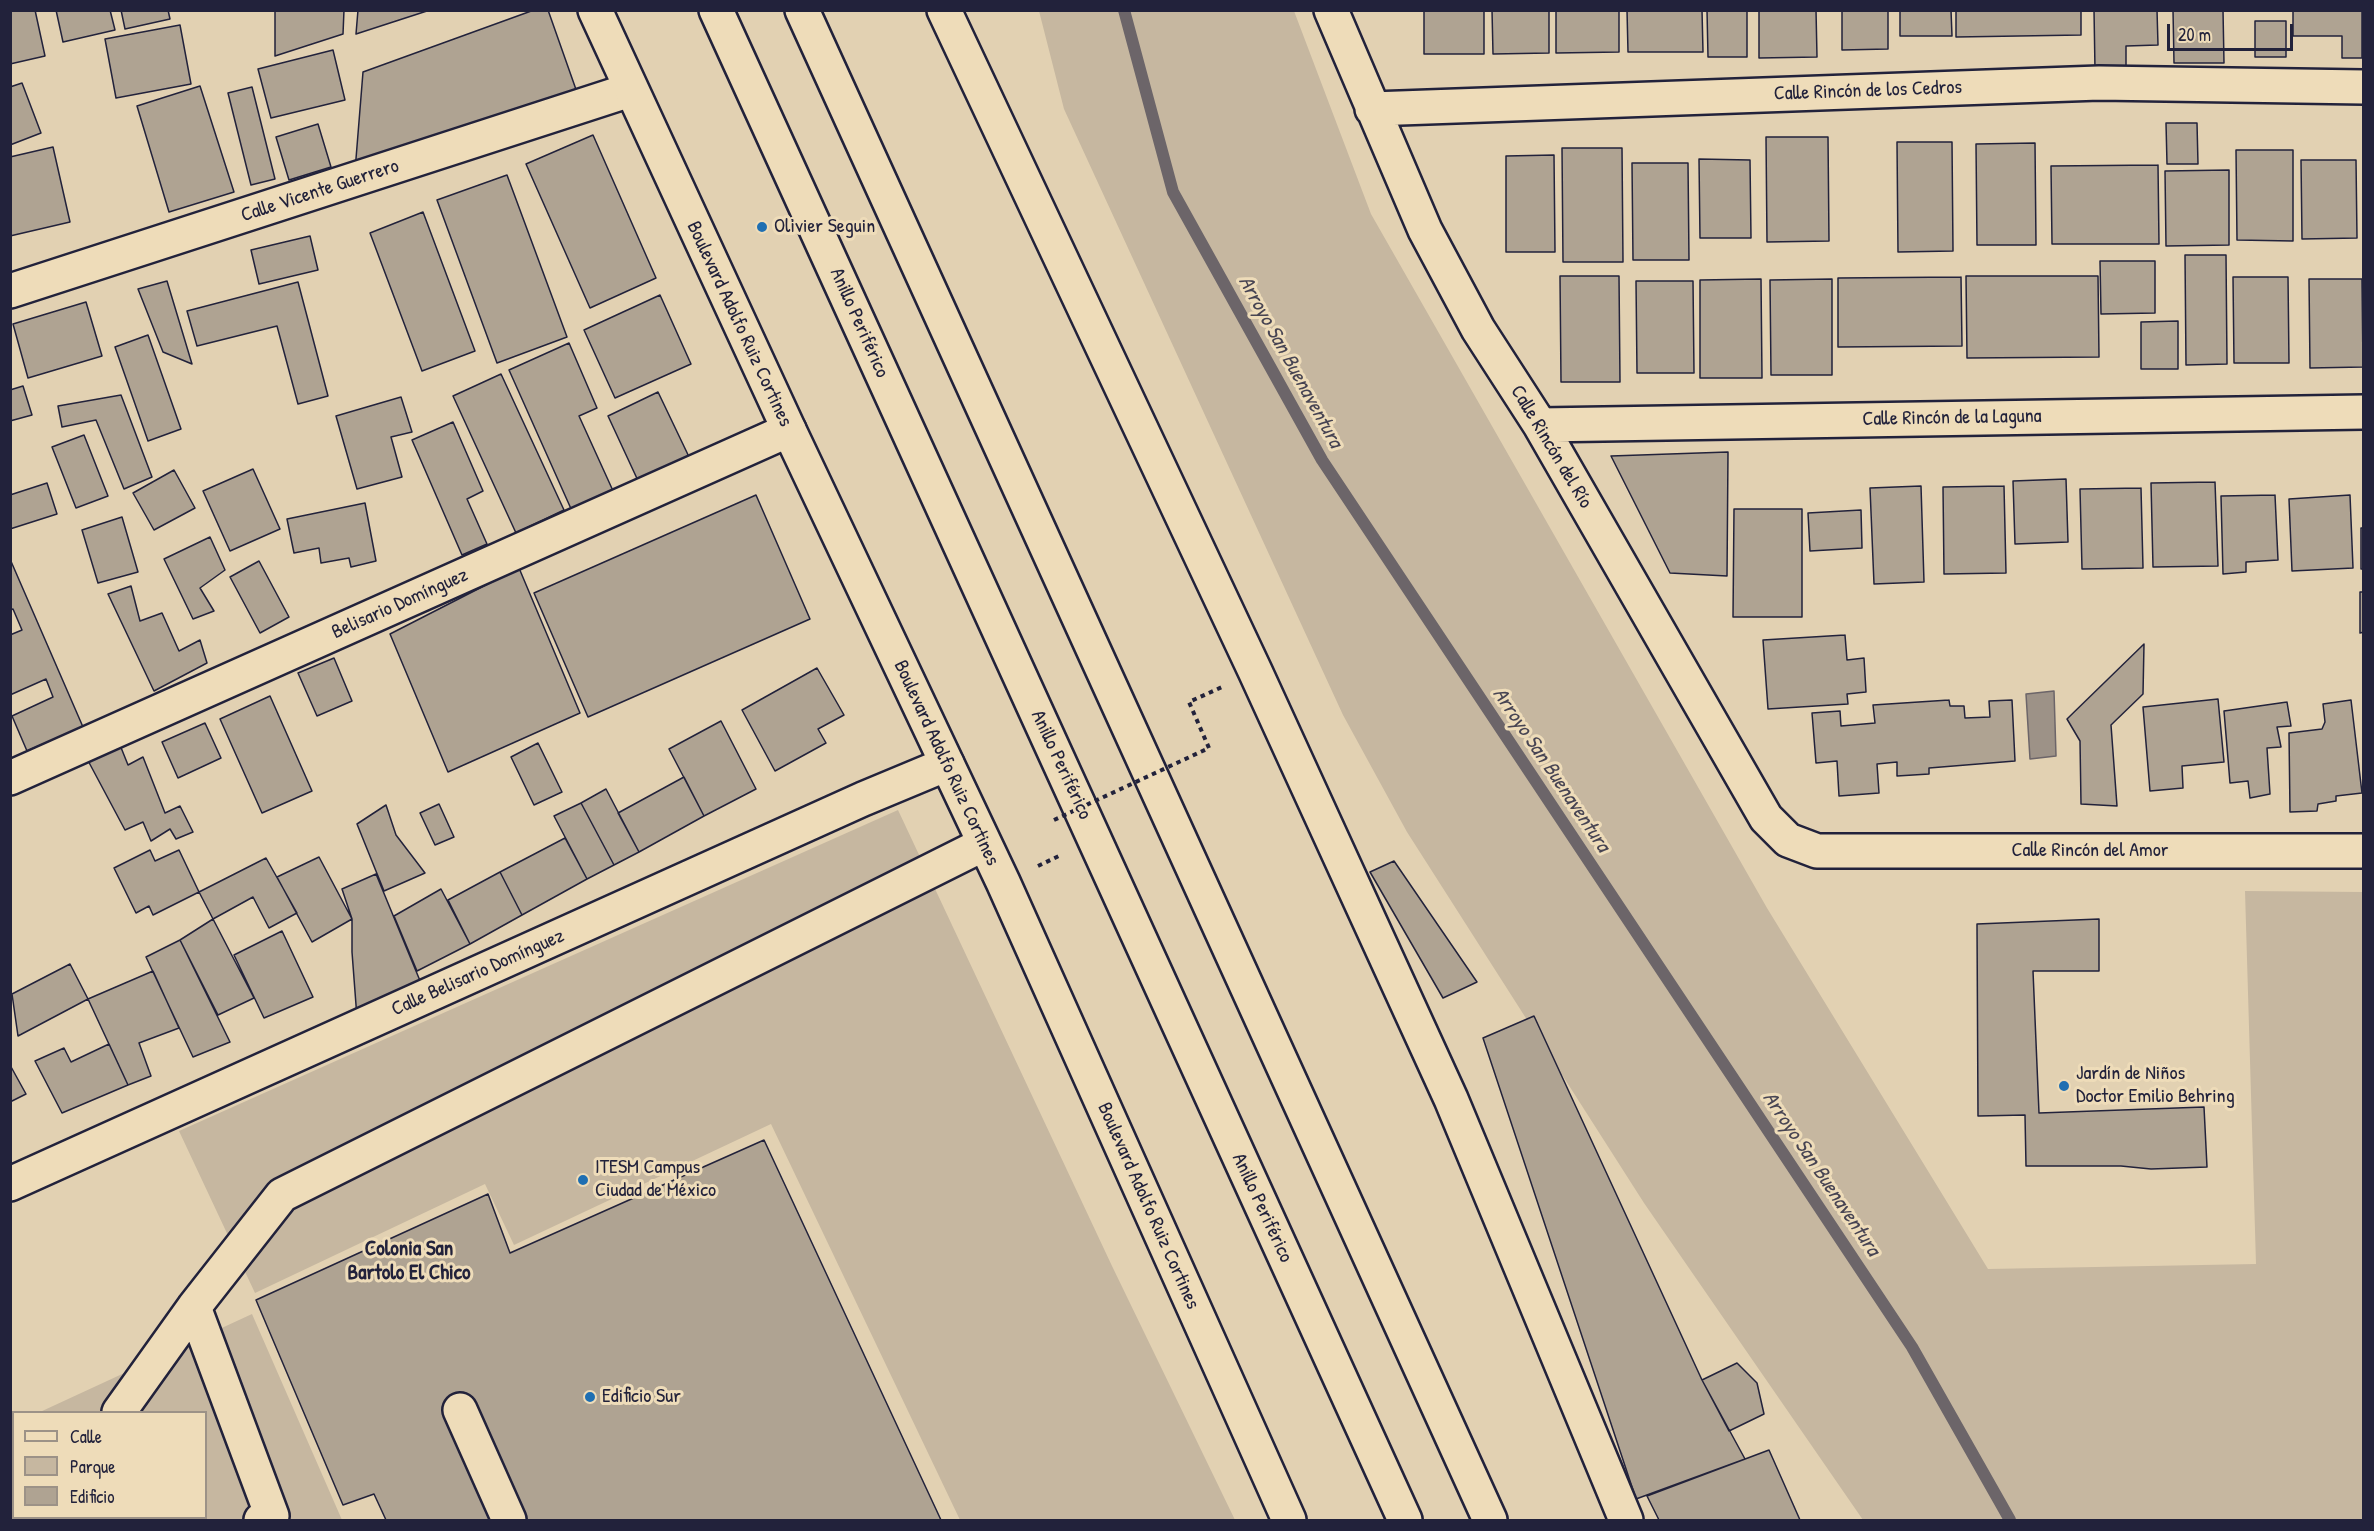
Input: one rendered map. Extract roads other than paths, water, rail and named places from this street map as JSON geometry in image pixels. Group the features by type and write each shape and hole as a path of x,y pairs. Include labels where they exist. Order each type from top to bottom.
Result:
{"main road":[{"name":"Boulevard Adolfo Ruiz Cortines","path":"595,10 630,90 984,844 1289,1521"},
{"name":"Anillo Periférico","path":"716,10 1405,1521"},
{"path":"802,10 1490,1521"},
{"path":"944,10 1255,671 1451,1099 1626,1521"},
{"name":"Calle Rincón del Río","path":"1331,10 1425,230 1478,329 1540,425 1766,818 1788,840 1817,851"},
{"name":"Calle Rincón de los Cedros","path":"1372,109 2099,83 2364,87"},
{"name":"Calle Vicente Guerrero","path":"10,291 630,90"},
{"name":"Calle Rincón de la Laguna","path":"1540,425 2364,412"},
{"name":"Belisario Domínguez","path":"10,778 789,430"},
{"name":"Calle Belisario Domínguez","path":"10,1185 863,799 947,764"},
{"path":"120,1411 194,1307 282,1195 984,844"},
{"name":"Calle Rincón del Amor","path":"1817,851 2364,851"},
{"path":"194,1307 272,1516 261,1521"},
{"path":"460,1410 509,1521"}],"waterway":[{"name":"Arroyo San Buenaventura","path":"1124,10 1173,192 1322,460 1912,1347 2010,1520"}],"place":[{"name":"Olivier Seguin","path":"762,227"},
{"name":"Jardín de Niños Doctor Emilio Behring","path":"2064,1086"},
{"name":"ITESM Campus Ciudad de México","path":"583,1180"},
{"name":"Edificio Sur","path":"590,1397"}],"district":[{"name":"Colonia San Bartolo El Chico","path":"409,1261"}]}
